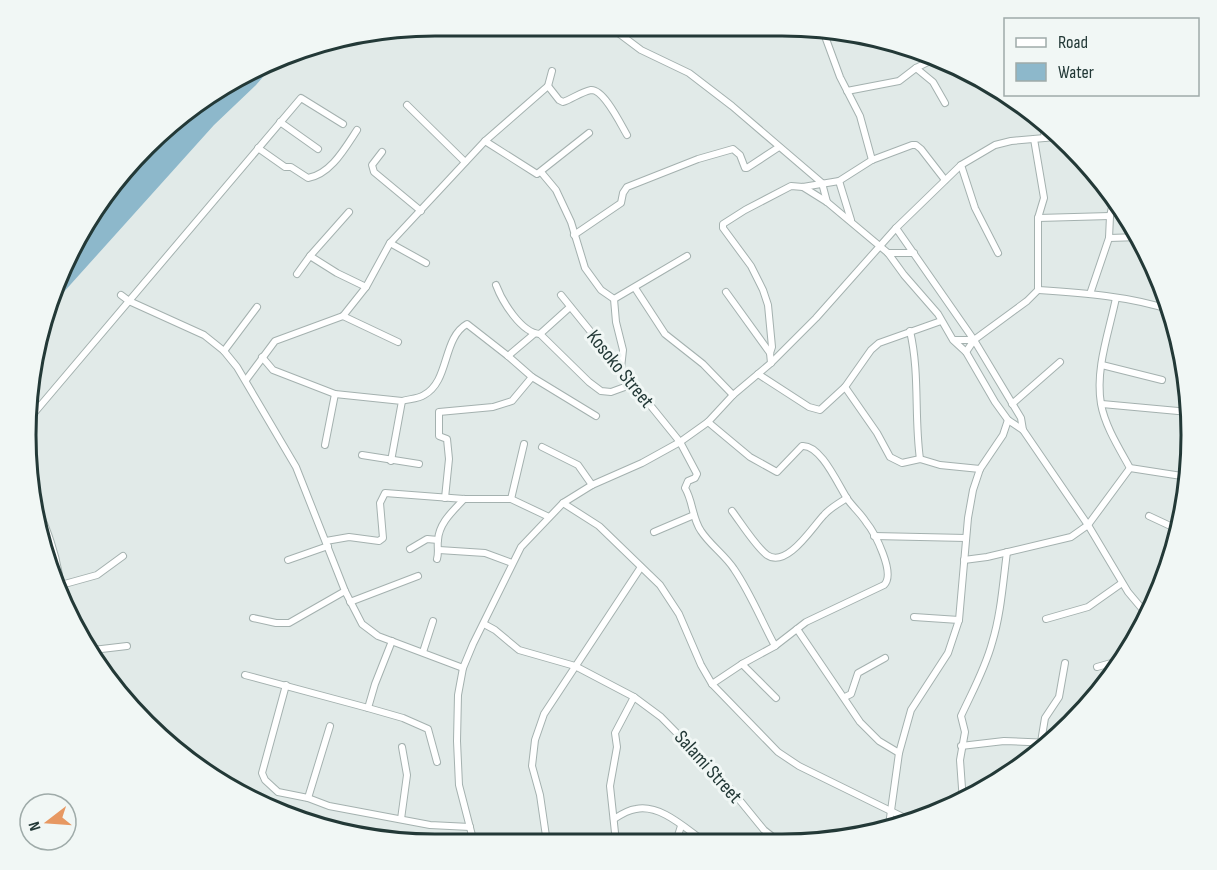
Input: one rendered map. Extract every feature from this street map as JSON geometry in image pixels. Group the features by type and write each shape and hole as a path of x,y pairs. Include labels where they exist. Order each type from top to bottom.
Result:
{"street":[{"path":"622,36 641,50 693,76 732,106 822,183 827,202"},
{"path":"826,39 840,77 862,121 872,160"},
{"path":"847,91 899,81 926,63"},
{"path":"916,68 931,80 945,103"},
{"path":"246,380 276,341 343,316 366,287 390,243 485,141 548,86 552,71"},
{"path":"548,86 563,102 590,90 599,93 615,112 627,135"},
{"path":"37,410 302,98 343,124"},
{"path":"407,105 465,162"},
{"path":"280,122 318,149"},
{"path":"258,148 285,167 291,167 308,178 319,176 332,164 357,130"},
{"path":"485,141 537,174 588,133"},
{"path":"472,834 459,785 458,771 457,706 463,668 521,547 563,503 592,485 642,463 680,442 708,422 733,395 771,363 816,318 896,228 962,165 995,145 1045,138 1044,134"},
{"path":"966,352 974,340 1027,301 1038,290 1038,218 1044,198 1035,139"},
{"path":"804,188 839,180 872,160 905,147 916,146 945,180"},
{"path":"574,235 621,203 627,187 698,159 733,149 740,155 744,168 747,168 779,147"},
{"path":"382,152 372,165 374,172 421,211"},
{"path":"962,165 975,208 998,253"},
{"path":"541,172 556,190 572,222 585,268 601,290 615,299"},
{"path":"839,180 851,221"},
{"path":"771,363 772,347 768,305 763,290 751,266 722,225 791,186 804,188 827,202 888,253 954,340 966,352 1008,420 1023,430 1088,525 1122,583 1142,608"},
{"path":"1090,294 1109,238 1112,210"},
{"path":"297,274 349,212"},
{"path":"1038,218 1110,216"},
{"path":"896,228 974,340 1021,418 1023,430"},
{"path":"1109,238 1129,237"},
{"path":"390,243 426,262"},
{"path":"888,253 914,253"},
{"path":"310,256 366,287"},
{"path":"615,299 687,256"},
{"path":"496,285 503,302 511,312 601,391 610,392 633,384"},
{"path":"635,288 665,334 712,372 733,395"},
{"path":"1038,290 1090,294 1139,301 1160,307"},
{"path":"726,292 770,353"},
{"name":"Kosoko Street","path":"561,295 680,442 697,474 685,488 694,515"},
{"path":"121,296 204,334 224,351 246,380 296,467 345,591 362,624 378,636 463,668"},
{"path":"1116,298 1099,382 1101,404 1114,439 1130,468"},
{"path":"615,299 616,322 623,350 621,368"},
{"path":"224,351 257,307"},
{"path":"508,356 570,307"},
{"path":"343,316 398,342"},
{"path":"758,374 815,410 822,408 844,387 879,342 941,321"},
{"path":"262,357 273,370 335,394 402,401 424,395 435,384 458,329 467,324 532,377 596,416"},
{"path":"910,331 917,367 916,432 920,459"},
{"path":"954,340 974,340"},
{"path":"1012,404 1060,363"},
{"path":"1102,365 1162,380"},
{"path":"445,498 449,459 447,440 440,436 439,412 493,407 512,401 532,377"},
{"path":"844,387 877,433 890,457 902,463 920,459 940,465 980,469"},
{"path":"326,445 335,394"},
{"path":"391,461 402,401"},
{"path":"1101,404 1180,411"},
{"path":"889,819 900,753 911,710 948,653 959,620 970,503 980,469 1003,435 1008,420"},
{"path":"708,422 750,457 777,472 802,446 812,448 867,522 888,568 887,583 819,615 775,646 741,664 712,684"},
{"path":"511,499 525,444"},
{"path":"542,447 578,465 592,485"},
{"path":"362,455 419,465"},
{"path":"1130,468 1179,476"},
{"path":"964,560 1067,539 1088,525 1130,468"},
{"path":"288,560 327,543 349,537 379,541 383,538 380,503 386,493 464,500 511,499 549,518"},
{"path":"732,511 768,555 778,557 786,554 806,539 823,516 847,498"},
{"path":"437,559 442,524 464,500"},
{"path":"563,503 600,526 660,585 672,602 712,684 787,759 900,816"},
{"path":"654,532 694,515 701,531 732,566 775,646"},
{"path":"1149,516 1170,526"},
{"path":"874,536 966,538"},
{"path":"410,549 427,539 438,540"},
{"path":"439,550 485,553 512,563"},
{"path":"963,791 961,746 965,732 961,716 992,644 998,619 1007,552"},
{"path":"65,584 97,575 123,556"},
{"path":"546,834 540,795 532,772 532,752 538,728 544,714 641,567"},
{"path":"350,602 418,576"},
{"path":"1046,619 1088,607 1122,583"},
{"path":"253,618 289,623 345,591"},
{"path":"914,617 959,620"},
{"path":"423,652 433,621"},
{"path":"484,624 519,650 575,666"},
{"path":"797,629 860,722 879,741 900,753"},
{"path":"369,708 375,684 392,641"},
{"path":"98,649 127,646"},
{"path":"845,698 851,694 858,673 885,658"},
{"path":"1042,738 1045,718 1059,697 1065,663"},
{"path":"741,664 776,698"},
{"path":"1097,667 1109,664"},
{"name":"Salami Street","path":"575,666 633,697 673,727 724,781 752,817 770,834"},
{"path":"245,675 403,718 428,729 437,762"},
{"path":"286,685 262,775 273,789 329,806 430,825 470,828"},
{"path":"615,834 610,786 617,747 615,733 633,697"},
{"path":"308,798 330,726"},
{"path":"961,746 1004,741 1037,742"},
{"path":"401,819 407,775 402,747"},
{"path":"614,819 639,808 662,813 693,834"},
{"path":"678,834 681,826"}],"water":[{"path":"266,74 214,125 61,295 89,235 118,192 135,172 192,118 235,89"}]}
